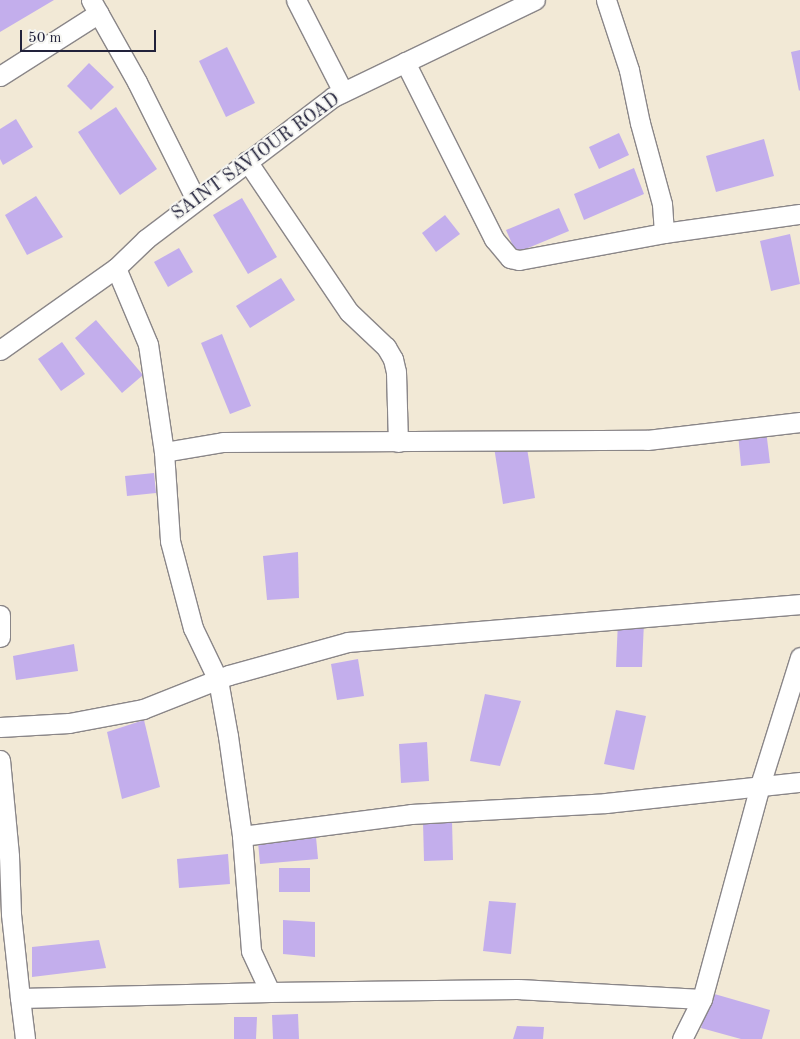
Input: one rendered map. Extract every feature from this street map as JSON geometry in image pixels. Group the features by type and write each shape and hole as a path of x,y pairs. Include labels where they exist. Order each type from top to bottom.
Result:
{"street":[{"path":"296,0 343,92"},
{"name":"SAINT SAVIOUR ROAD","path":"0,350 116,268 146,239 333,96 535,0"},
{"path":"606,0 629,70 640,122 662,204 664,233"},
{"path":"0,76 95,7 137,82 196,200"},
{"path":"405,62 494,239 510,258 519,260 664,233 800,214"},
{"path":"247,161 350,312 386,347 393,358 396,372 398,442"},
{"path":"116,268 148,344 164,452 170,541 193,628 218,680 242,836 251,952 270,992"},
{"path":"164,452 223,442 648,440 800,422"},
{"path":"0,727 69,723 143,709 218,680 348,642 800,604"},
{"path":"0,615 0,637"},
{"path":"682,1039 702,999 760,785 800,657"},
{"path":"0,760 9,856 6,918 25,1039"},
{"path":"242,836 411,814 606,803 800,782"},
{"path":"20,998 518,989 702,999"}],"building":[{"path":"0,0 54,0 0,32"},
{"path":"227,47 255,103 226,117 199,61"},
{"path":"800,50 800,90 799,91 791,52"},
{"path":"89,63 114,87 91,110 67,86"},
{"path":"116,107 157,169 120,195 78,132"},
{"path":"16,119 33,147 3,165 0,159 0,129"},
{"path":"619,133 629,155 599,169 589,147"},
{"path":"764,139 774,176 716,192 706,156"},
{"path":"634,168 644,194 584,220 574,194"},
{"path":"36,196 63,237 27,255 5,215"},
{"path":"242,198 277,257 248,274 213,215"},
{"path":"559,208 569,231 516,253 506,230"},
{"path":"445,215 460,234 436,252 422,233"},
{"path":"790,234 800,284 771,291 760,241"},
{"path":"179,248 193,272 168,287 154,262"},
{"path":"281,278 295,300 250,328 236,306"},
{"path":"96,320 143,375 122,393 75,338"},
{"path":"222,334 251,406 230,414 201,343"},
{"path":"62,342 85,374 61,391 38,359"},
{"path":"766,430 770,463 741,466 738,433"},
{"path":"526,442 535,498 503,504 494,447"},
{"path":"154,473 156,493 127,496 125,476"},
{"path":"298,552 299,598 267,600 263,556"},
{"path":"618,621 644,622 642,667 616,667"},
{"path":"74,644 78,671 16,680 13,656"},
{"path":"358,659 364,696 337,700 331,664"},
{"path":"485,694 521,701 500,766 470,761"},
{"path":"616,710 646,716 634,770 604,764"},
{"path":"144,720 160,787 122,799 107,732"},
{"path":"427,742 429,781 401,783 399,744"},
{"path":"452,821 453,860 424,861 423,822"},
{"path":"316,837 318,859 260,864 258,842"},
{"path":"228,854 230,884 179,888 177,859"},
{"path":"279,868 310,868 310,892 279,892"},
{"path":"489,901 516,903 511,954 483,951"},
{"path":"283,920 315,922 315,957 283,954"},
{"path":"99,940 106,968 32,977 32,947"},
{"path":"711,993 770,1010 762,1039 741,1039 701,1028"},
{"path":"298,1014 299,1039 273,1039 272,1015"},
{"path":"234,1017 257,1017 256,1039 234,1039"},
{"path":"517,1026 544,1027 543,1039 513,1039"}]}
